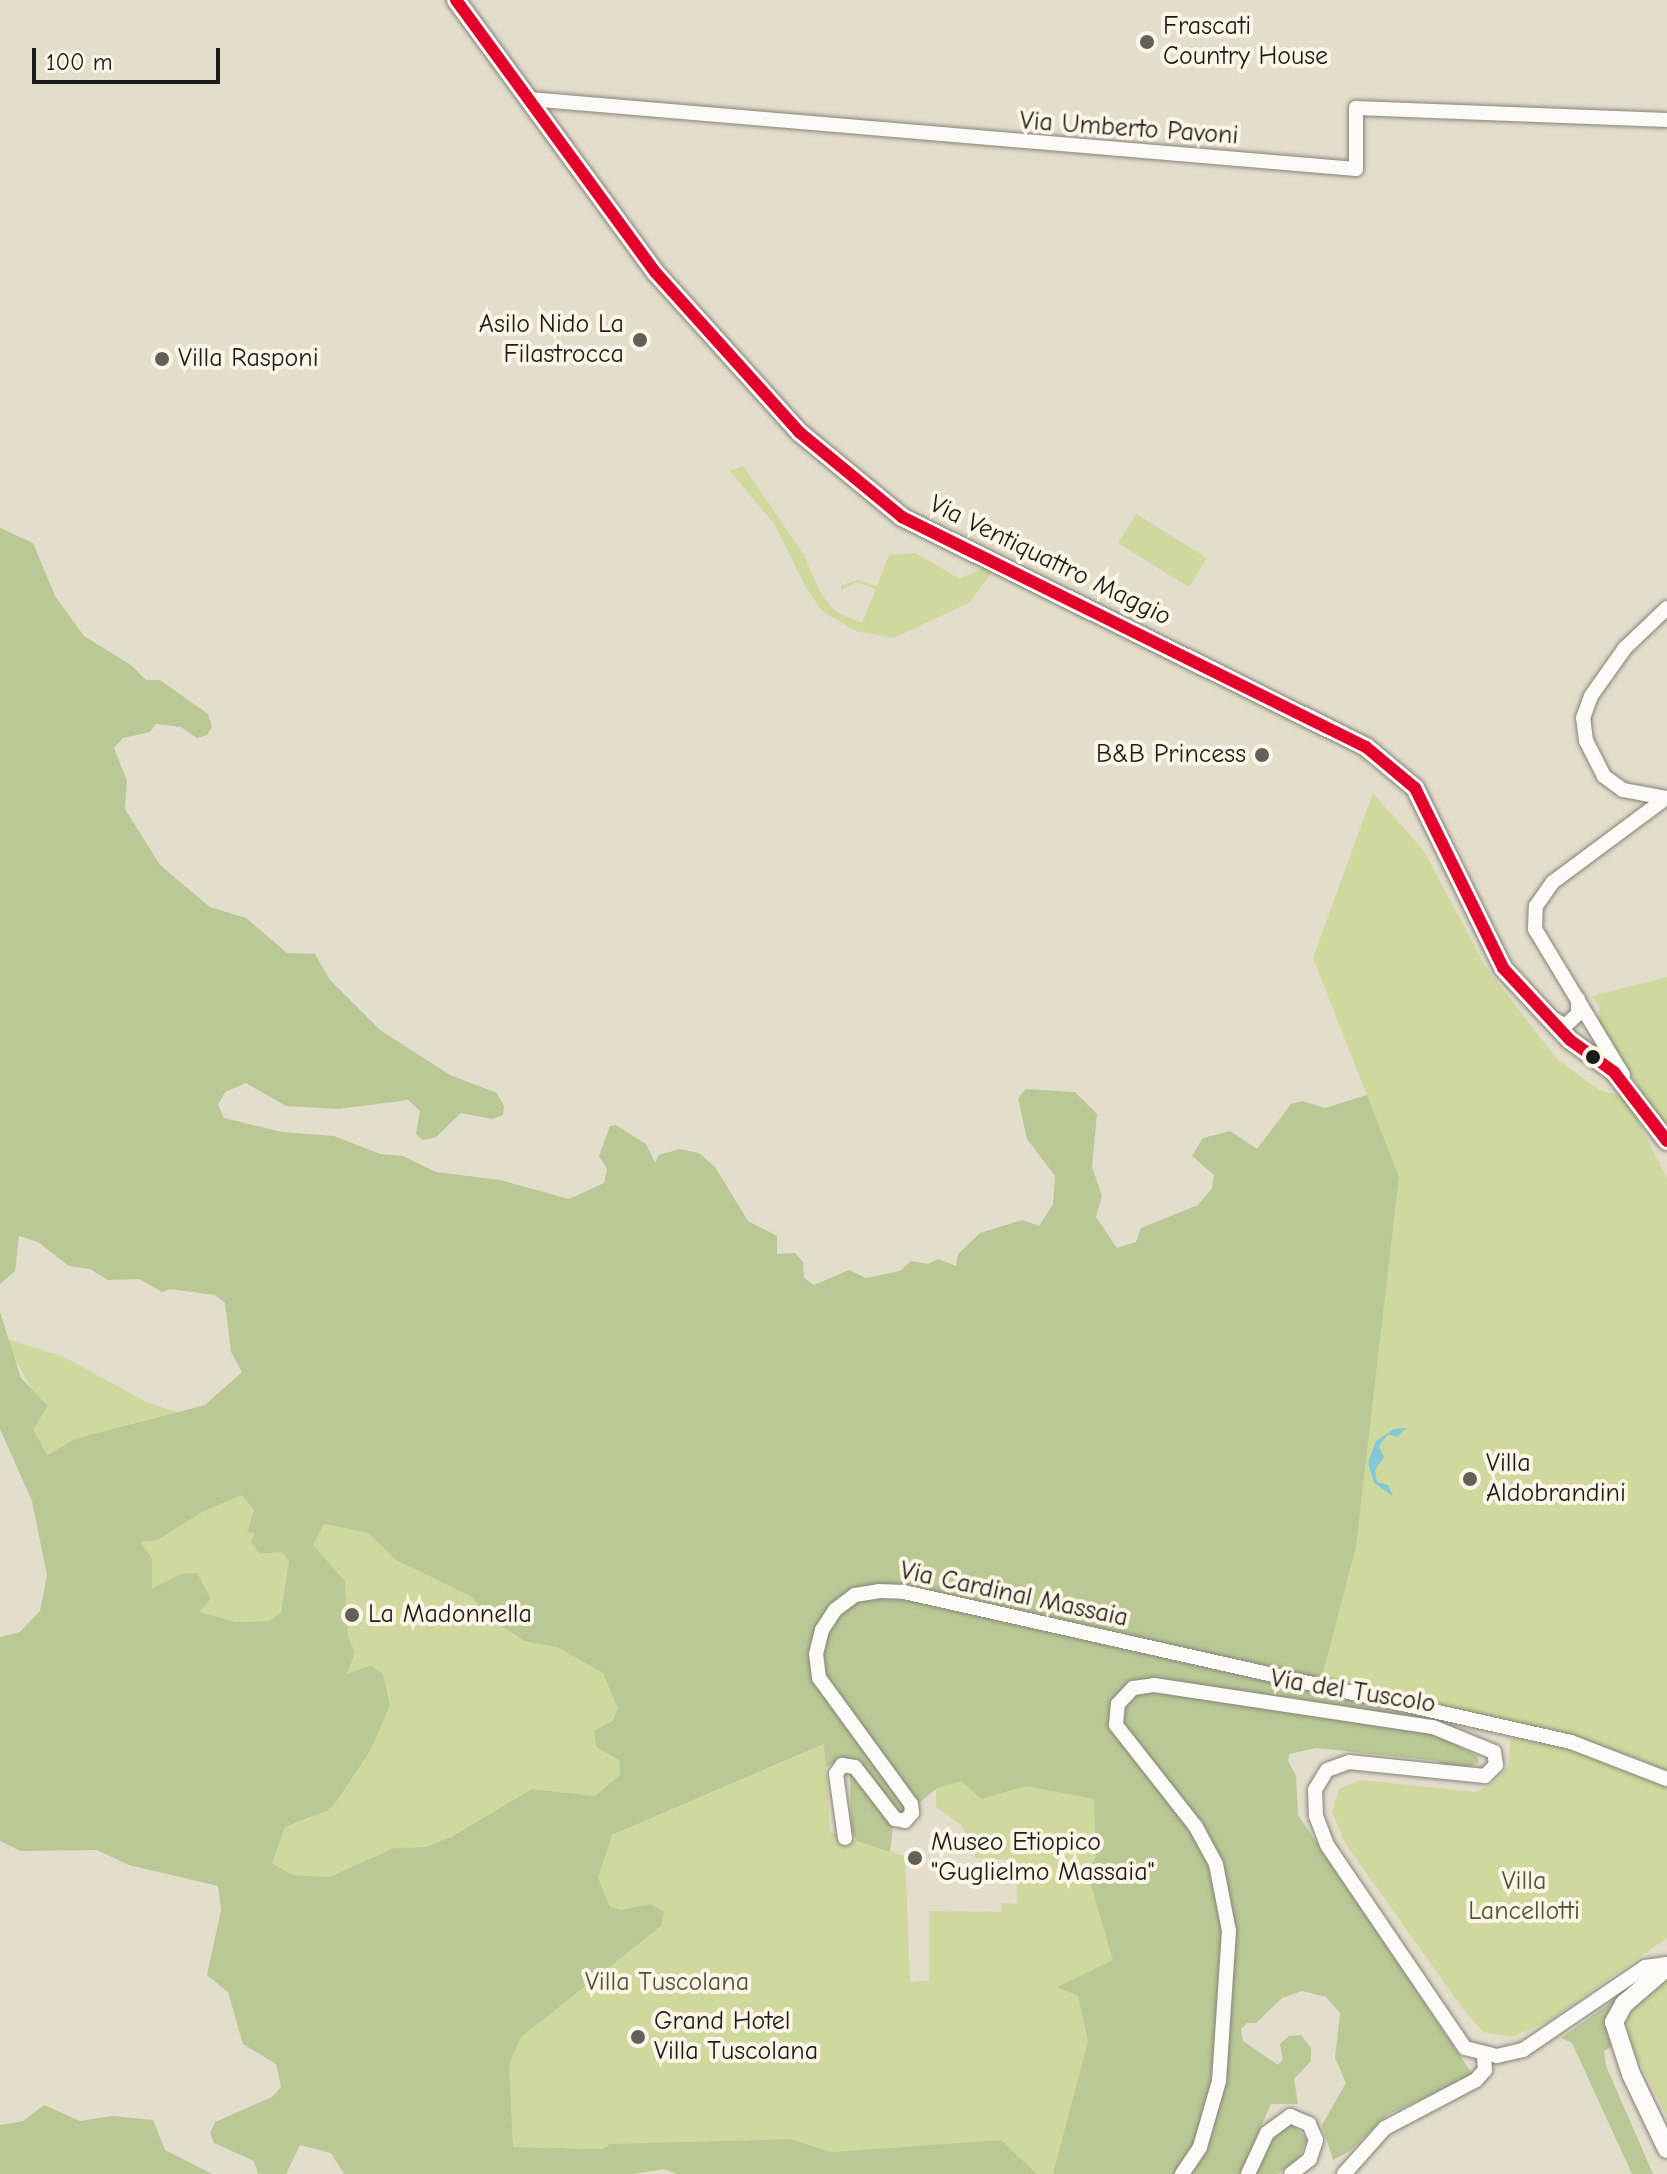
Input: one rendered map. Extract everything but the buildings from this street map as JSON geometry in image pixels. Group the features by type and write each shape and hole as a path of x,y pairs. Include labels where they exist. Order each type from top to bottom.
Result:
{"main road":[{"name":"Via Ventiquattro Maggio","path":"456,0 656,273 799,432 902,517 1366,747 1415,788 1503,968 1547,1015 1635,1096 1667,1141"},
{"path":"1667,1966 1624,2004 1614,2022 1631,2074 1667,2149"}],"street":[{"name":"Via Umberto Pavoni","path":"529,99 1356,169 1356,108 1667,120"},
{"path":"1666,798 1623,790 1604,776 1586,741 1583,718 1591,696 1625,648 1667,608"},
{"path":"1635,1096 1578,995 1535,929 1536,906 1553,882 1666,798"},
{"path":"1547,1015 1565,1026 1578,1014 1578,995"},
{"name":"Via Cardinal Massaia","path":"845,1838 836,1774 842,1765 855,1767 895,1819 905,1821 912,1813 911,1804 819,1678 816,1654 822,1630 835,1610 855,1595 879,1591 904,1592 1497,1729 1571,1742 1667,1779"},
{"name":"Via del Tuscolo","path":"1182,2174 1200,2147 1219,2081 1229,1931 1216,1864 1196,1827 1116,1725 1124,1694 1143,1685 1169,1687 1433,1727 1488,1748"},
{"path":"1497,1729 1488,1748 1496,1765 1485,1776 1360,1762 1337,1765 1320,1777 1315,1803 1319,1827 1339,1864 1460,2043 1484,2056 1523,2050 1645,1967 1667,1966"},
{"path":"1344,2174 1385,2128 1476,2080 1485,2070 1484,2056"},
{"path":"1248,2174 1267,2133 1290,2116 1309,2124 1316,2140 1310,2159 1291,2174"}],"green space":[{"path":"743,466 804,555 820,592 835,611 862,623 876,589 857,582 841,590 841,585 858,580 877,586 889,555 915,553 960,579 983,568 991,573 970,602 894,638 856,631 822,611 805,586 775,525 730,471"},
{"path":"1136,514 1207,558 1189,587 1118,543"},
{"path":"0,528 33,543 55,596 84,636 131,665 146,680 160,680 208,714 212,727 207,735 197,738 181,727 156,724 150,732 123,738 114,748 127,781 125,809 160,865 210,907 246,918 287,953 315,954 330,980 380,1030 450,1075 497,1093 504,1106 503,1115 492,1119 461,1113 436,1137 423,1140 416,1134 420,1111 408,1100 338,1109 286,1106 246,1083 225,1092 218,1105 224,1118 282,1132 334,1136 380,1154 403,1156 436,1172 500,1180 569,1199 604,1183 607,1169 599,1156 610,1126 616,1125 646,1144 655,1163 659,1155 680,1149 699,1153 715,1167 748,1221 777,1236 777,1254 795,1253 803,1262 804,1278 814,1285 849,1270 866,1278 900,1271 911,1261 928,1264 938,1259 956,1266 958,1254 980,1233 1022,1220 1039,1226 1053,1204 1055,1176 1027,1139 1018,1098 1026,1089 1075,1092 1097,1114 1092,1167 1102,1196 1096,1217 1117,1248 1136,1242 1141,1228 1198,1205 1212,1188 1214,1175 1192,1156 1203,1138 1230,1131 1257,1149 1291,1104 1302,1101 1325,1108 1367,1095 1399,1177 1356,1547 1318,1692 1427,1722 1435,1734 1477,1756 1479,1762 1468,1768 1445,1767 1438,1761 1316,1748 1289,1754 1288,1761 1296,1776 1298,1815 1473,2075 1387,2115 1350,2151 1333,2160 1322,2125 1346,2083 1335,2058 1340,2013 1326,1997 1302,1991 1282,1998 1256,2023 1247,2023 1241,2029 1243,2041 1278,2065 1283,2059 1280,2044 1289,2036 1301,2035 1311,2048 1311,2061 1294,2079 1298,2104 1271,2104 1240,2174 1053,2174 1088,2041 1078,1996 1057,1987 1113,1960 1088,1875 1096,1856 1094,1799 1027,1786 981,1799 962,1781 937,1788 893,1825 890,1852 857,1841 851,1831 850,1767 842,1759 826,1767 824,1744 612,1835 598,1878 610,1907 621,1910 650,1904 664,1912 661,1926 521,2037 509,2064 513,2147 603,2149 610,2144 791,2139 831,2152 1001,2140 1037,2174 677,2174 664,2169 633,2174 344,2174 331,2153 300,2145 286,2174 258,2174 254,2161 214,2143 210,2133 215,2122 272,2097 281,2087 276,2064 243,2044 228,1992 207,1975 221,1910 218,1886 129,1865 97,1850 21,1851 0,1841 0,1637 20,1632 40,1611 47,1575 32,1501 0,1429 0,1312 21,1378 48,1406 33,1429 47,1455 75,1439 205,1405 242,1372 231,1352 225,1303 215,1295 170,1289 162,1292 139,1279 108,1280 90,1269 69,1266 38,1242 19,1236 15,1271 0,1284","holes":["242,1495 254,1510 247,1532 255,1533 251,1542 260,1554 281,1552 289,1561 281,1612 270,1621 236,1622 199,1612 211,1599 197,1573 181,1574 152,1589 152,1558 140,1542 158,1540 202,1512","324,1524 368,1533 396,1560 472,1597 492,1620 526,1642 557,1647 603,1673 618,1709 612,1721 594,1731 596,1747 619,1760 620,1775 595,1796 532,1789 453,1836 427,1847 394,1848 329,1877 292,1875 272,1863 285,1827 327,1811 338,1799 370,1751 390,1705 383,1674 371,1665 347,1674 355,1653 348,1635 345,1581 313,1545"]},
{"name":"Villa Aldobrandini","path":"1373,793 1424,851 1485,966 1557,1059 1599,1090 1626,1097 1667,1178 1667,1772 1573,1736 1501,1721 1497,1715 1482,1718 1319,1687 1356,1547 1399,1177 1313,958"},
{"path":"1667,977 1667,1134 1599,1021 1599,1007 1592,996"},
{"path":"4,1338 64,1357 148,1403 184,1414 75,1439 46,1455 33,1429 36,1398"},
{"path":"242,1495 254,1510 247,1531 255,1533 260,1554 281,1552 289,1561 281,1612 270,1621 236,1622 198,1612 211,1599 197,1573 152,1589 152,1558 140,1542 158,1540 202,1512"},
{"path":"324,1524 368,1533 396,1560 472,1597 492,1620 526,1642 557,1647 603,1673 618,1709 612,1720 595,1731 596,1747 619,1760 620,1775 595,1796 532,1789 453,1836 427,1847 394,1848 329,1877 292,1875 272,1863 285,1827 312,1818 338,1799 378,1730 383,1674 371,1665 347,1675 355,1653 348,1635 345,1581 313,1545"},
{"name":"Villa Tuscolana","path":"937,1634 1183,1861 1102,2174 1037,2174 1001,2140 831,2152 791,2139 610,2144 603,2149 393,2144 430,1913 825,1744 830,1832 905,1856 910,1982 929,1981 929,1911 1001,1912 1002,1903 1017,1904 1016,1860 975,1858 975,1847 961,1825 936,1807"},
{"name":"Villa Lancellotti","path":"1511,1738 1571,1749 1667,1785 1667,1938 1547,2022 1512,2037 1483,2032 1463,2009 1345,1843 1332,1812 1339,1789 1361,1780 1476,1792 1495,1782 1508,1766"},
{"path":"1667,1980 1667,2116 1630,2044 1627,2018 1631,2009"},
{"path":"1620,1996 1610,2016 1612,2046 1604,2051 1606,2066 1653,2174 1632,2174 1572,2043 1561,2038"},
{"path":"44,2105 80,2121 112,2116 153,2120 165,2150 212,2174 0,2174 0,2125 23,2121"},
{"path":"1292,2124 1307,2139 1298,2159 1278,2174 1255,2174 1277,2130"}],"water":[{"path":"1406,1428 1397,1437 1388,1434 1379,1446 1384,1457 1375,1470 1377,1482 1388,1485 1393,1496 1374,1483 1368,1462 1376,1441 1394,1429"}],"transit line":[{"path":"456,0 656,273 799,432 902,517 1366,747 1415,788 1503,968 1570,1040 1614,1072 1667,1141"}],"place":[{"name":"Frascati Country House","path":"1147,42"},
{"name":"Asilo Nido La Filastrocca","path":"640,340"},
{"name":"Villa Rasponi","path":"162,359"},
{"name":"B&B Princess","path":"1262,755"},
{"name":"Villa Aldobrandini","path":"1470,1479"},
{"name":"La Madonnella","path":"352,1615"},
{"name":"Museo Etiopico \"Guglielmo Massaia\"","path":"915,1858"},
{"name":"Grand Hotel Villa Tuscolana","path":"638,2037"}]}
